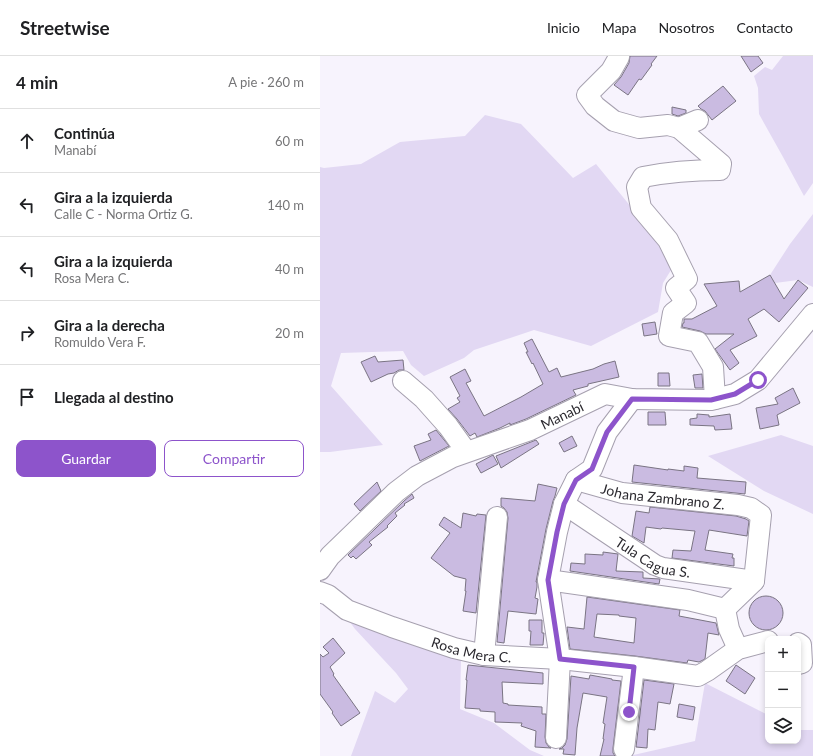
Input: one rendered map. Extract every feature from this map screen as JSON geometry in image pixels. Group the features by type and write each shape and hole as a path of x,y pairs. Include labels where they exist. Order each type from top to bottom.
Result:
{"street":[{"path":"619,57 610,72 588,95 595,106 614,121 639,128 668,125 679,128 721,164 720,170 674,172 643,177 637,187 641,208 668,240 687,279 676,288 686,303 673,312 669,336 698,342 713,367 715,399"},
{"path":"679,128 698,120"},
{"name":"Manabí","path":"320,570 330,556 396,492 426,471 453,456 530,430 605,394 632,399 711,400 735,394 758,380 813,314"},
{"path":"403,381 424,399 448,426 466,451"},
{"path":"556,738 560,659 548,580 557,532 564,504 576,480 592,469 607,432 632,399"},
{"name":"Johana Zambrano Z.","path":"576,480 622,493 738,505 751,508 761,515 754,581"},
{"name":"Tula Cagua S.","path":"564,504 655,565 663,568 754,581"},
{"path":"484,655 498,517"},
{"path":"663,568 688,600"},
{"path":"688,600 695,572"},
{"path":"548,580 688,600 725,609"},
{"path":"725,609 754,581"},
{"name":"Rosa Mera C.","path":"320,592 328,594 347,610 454,648 484,655 560,659 698,676 757,646"},
{"path":"725,609 729,629 757,646"},
{"path":"801,645 801,663"},
{"path":"624,749 634,667"}],"shaded area":[{"path":"783,56 813,56 813,183 804,196 759,114 758,88 754,76 765,67 772,70"},
{"path":"485,115 521,124 573,178 596,164 676,262 663,283 658,312 591,346 534,330 474,350 464,358 424,376 411,365 403,351 341,353 331,386 383,445 320,452 320,167 324,168 361,164 400,142 465,136"},
{"path":"813,214 813,287 798,280 775,283 770,275 790,244"},
{"path":"781,435 813,446 813,514 764,491 708,456"},
{"path":"347,618 461,659 460,709 494,723 530,750 544,756 351,756 375,691 395,703 408,689 396,673 355,629"},
{"path":"705,683 765,713 765,744 801,744 801,730 813,730 813,756 629,756 695,741"}],"building":[{"path":"630,56 657,56 641,80 639,79 628,95 614,85 621,77 629,63"},
{"path":"741,56 758,56 763,63 751,72"},
{"path":"723,86 736,101 712,120 705,111 698,106"},
{"path":"672,107 686,110 686,113 678,116 672,114"},
{"path":"770,275 784,299 798,280 808,288 779,322 764,309 748,319 757,336 730,350 739,363 730,370 715,349 734,334 706,334 682,327 684,319 692,319 717,306 704,284 739,281 740,292"},
{"path":"655,322 657,334 644,336 642,324"},
{"path":"532,339 549,372 557,368 561,377 593,369 615,361 619,377 588,384 588,386 573,390 576,395 526,419 510,425 510,423 477,437 475,433 470,436 448,409 460,402 457,398 460,396 450,377 465,369 471,381 466,383 484,416 543,384 526,352 528,352 524,343"},
{"path":"375,356 378,362 403,360 404,370 399,370 388,374 371,382 361,362"},
{"path":"658,373 669,373 670,386 658,386"},
{"path":"702,374 703,388 695,388 693,375"},
{"path":"793,388 800,403 777,415 779,425 760,429 756,408 778,404 775,398"},
{"path":"648,412 665,412 666,425 648,425"},
{"path":"697,414 709,415 709,417 730,414 732,429 715,430 714,426 690,425 690,419 697,418"},
{"path":"436,430 449,446 420,461 414,446 431,440 428,434"},
{"path":"572,436 577,446 564,452 559,443"},
{"path":"536,440 539,444 501,468 496,456"},
{"path":"493,455 498,464 481,473 476,464"},
{"path":"634,465 684,471 684,466 698,468 697,478 746,482 745,494 632,482"},
{"path":"377,482 381,491 360,511 354,504"},
{"path":"538,484 557,488 546,529 536,582 537,587 535,598 538,599 536,614 508,611 504,643 497,642 508,518 507,512 501,506 501,498 535,501"},
{"path":"412,494 414,498 404,504 405,505 395,513 397,516 387,526 388,527 369,542 372,545 356,559 353,556 351,558 348,555 404,501"},
{"path":"650,507 736,516 749,521 747,536 709,530 705,550 733,554 732,558 734,558 734,566 672,558 673,550 691,551 695,531 646,527 644,543 632,536 636,511 649,513"},
{"path":"463,513 476,516 477,514 486,515 476,613 463,611 466,579 454,576 431,558 450,533 439,525 444,517 461,528"},
{"path":"603,552 618,554 616,571 643,572 643,578 660,579 659,584 570,571 571,563 585,564 585,554 603,555"},
{"path":"763,596 769,596 773,597 780,603 783,613 782,620 776,627 769,630 763,630 759,629 752,623 749,616 749,610 750,606 756,599"},
{"path":"587,597 680,610 679,616 716,623 719,635 708,633 705,659 699,662 688,660 687,663 570,649 567,627 584,629","holes":["597,614 619,615 636,618 634,643 594,637"]},
{"path":"529,620 542,620 542,633 544,633 543,645 530,645 531,631 529,631"},
{"path":"333,638 345,653 330,667 334,674 333,675 360,713 341,726 320,694 320,654 323,657 329,653 323,647"},
{"path":"468,665 543,673 543,684 502,682 503,703 508,705 542,707 542,714 546,714 546,743 551,748 535,747 536,731 521,726 522,723 495,722 495,712 465,708"},
{"path":"736,665 755,678 745,694 726,681"},
{"path":"590,675 621,681 613,748 613,753 615,756 600,756 604,739 605,724 603,723 607,697 583,693 577,728 575,755 563,754 564,749 559,749 565,745 567,739 571,676 589,679"},
{"path":"644,680 674,684 670,704 658,702 655,730 648,729 647,748 636,747"},
{"path":"679,704 695,707 693,720 677,717"}],"route":[{"path":"629,712 634,667 560,659 548,580 564,504 576,480 592,469 607,432 632,399 711,400 735,394 758,380"}]}
